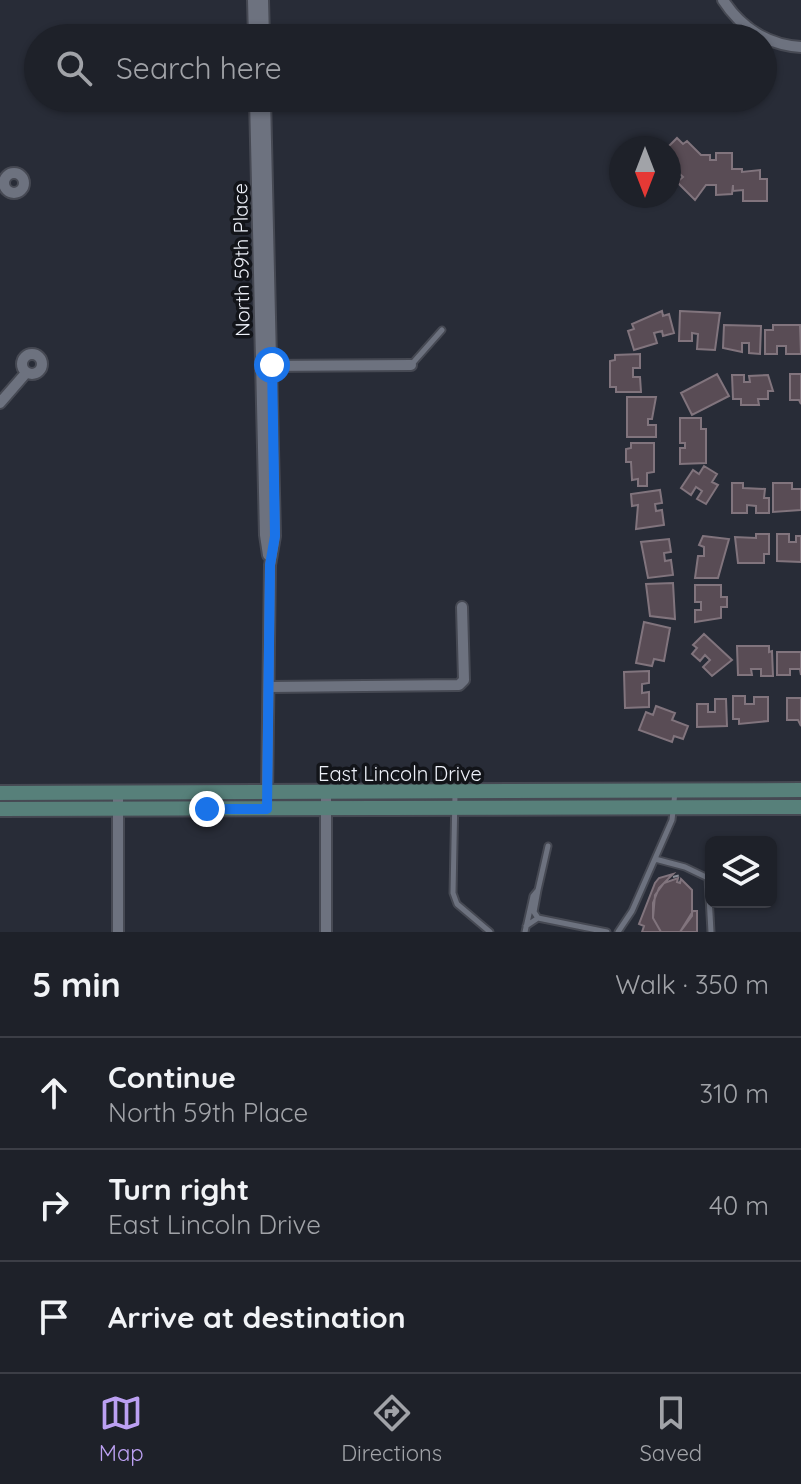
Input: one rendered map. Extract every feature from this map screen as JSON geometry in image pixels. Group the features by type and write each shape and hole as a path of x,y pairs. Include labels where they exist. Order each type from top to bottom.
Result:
{"main road":[{"name":"East Lincoln Drive","path":"0,793 801,790"},
{"name":"East Lincoln Drive","path":"0,809 801,807"}],"street":[{"path":"253,0 254,24"},
{"path":"263,0 264,24"},
{"path":"723,0 736,18 745,24"},
{"path":"777,42 801,47"},
{"name":"North 59th Place","path":"256,112 275,536 270,565 267,809"},
{"name":"North 59th Place","path":"265,112 267,366"},
{"path":"267,366 411,365"},
{"path":"0,403 26,373"},
{"path":"270,687 459,685 464,680 462,607"},
{"path":"118,793 118,932"},
{"path":"326,793 326,932"}],"lane":[{"path":"411,365 442,330"},
{"path":"618,932 625,924 655,859 674,808 675,791"},
{"path":"455,793 453,893 457,904 490,932"},
{"path":"548,846 534,912 538,918 607,932"},
{"path":"655,859 685,867 708,878 711,932"},
{"path":"525,929 538,890"},
{"path":"525,929 538,918"}],"path":[{"path":"673,877 685,873"}],"building":[{"path":"687,141 701,155 710,155 710,160 716,160 716,153 732,153 732,169 742,169 742,172 760,170 760,179 767,179 767,201 743,201 743,190 733,191 733,185 732,194 716,195 716,185 706,185 695,200 681,186 681,142"},
{"path":"662,311 663,316 669,314 674,333 663,336 662,331 654,333 657,343 634,350 628,331 634,329 632,324"},
{"path":"680,311 720,313 715,350 697,349 698,334 692,333 692,341 679,341"},
{"path":"724,325 761,326 760,354 749,353 749,343 742,343 742,352 723,348"},
{"path":"773,325 800,325 801,354 786,354 786,346 777,346 777,354 765,354 765,330 773,330"},
{"path":"640,354 640,368 633,368 633,377 640,377 641,392 616,392 616,387 610,387 610,361 615,360 615,355"},
{"path":"717,374 729,396 692,415 681,393"},
{"path":"790,374 801,374 801,404 799,400 790,400"},
{"path":"732,375 744,375 744,382 750,382 749,376 768,375 773,391 768,391 768,399 758,399 759,405 741,405 741,399 733,399"},
{"path":"627,397 656,397 648,425 656,425 656,437 627,437"},
{"path":"680,418 701,418 701,429 706,429 706,463 680,464 680,448 685,448 685,443 680,443"},
{"path":"631,443 654,443 654,472 647,473 647,486 638,486 638,479 632,480 631,462 626,462 626,449 631,448"},
{"path":"704,466 717,474 712,482 718,485 706,504 697,499 702,491 696,487 691,495 681,488 693,470 699,474"},
{"path":"732,483 743,483 743,488 765,489 764,498 769,498 769,513 756,513 756,506 747,505 747,513 732,513"},
{"path":"773,483 792,483 792,489 801,489 801,510 773,512"},
{"path":"660,490 662,503 655,504 656,511 662,510 664,525 636,529 638,505 632,506 631,494"},
{"path":"756,534 769,534 769,554 764,554 764,563 738,563 735,537 756,538"},
{"path":"777,534 789,534 789,542 796,542 796,536 801,536 801,562 777,561"},
{"path":"703,536 729,539 718,578 695,578 698,556 704,556 704,547 699,545"},
{"path":"669,539 671,552 664,553 665,561 671,560 673,575 648,578 641,542"},
{"path":"673,583 675,619 650,616 646,584"},
{"path":"695,585 721,585 721,597 727,597 727,607 721,607 721,618 695,622 695,610 701,610 701,602 695,602"},
{"path":"644,622 670,628 664,661 654,659 652,666 636,663"},
{"path":"704,634 732,660 712,676 703,667 710,660 705,655 700,661 692,654 697,648 693,645"},
{"path":"737,646 769,646 773,676 761,676 761,669 751,669 752,675 738,675"},
{"path":"777,652 801,652 801,675 800,669 790,669 790,675 777,675"},
{"path":"649,671 649,683 642,684 642,693 649,692 649,707 625,708 624,672"},
{"path":"733,696 745,696 745,704 754,704 754,697 768,697 768,721 739,724 739,719 733,719"},
{"path":"787,698 801,698 801,726 798,720 787,720"},
{"path":"715,699 726,699 727,726 697,727 697,704 708,704 708,712 715,712"},
{"path":"656,706 675,713 672,720 688,726 683,739 674,736 672,742 639,730 646,712 653,715"},
{"path":"673,874 659,888 653,903 653,918 661,932 642,932 644,926 639,924 655,883 659,878"},
{"path":"678,878 677,882 680,883 681,879 692,890 692,916 680,932 661,932 653,918 655,895 664,883"},
{"path":"693,911 697,911 697,932 680,932"}],"route":[{"path":"207,809 267,809 270,565 275,536 272,365"}]}
